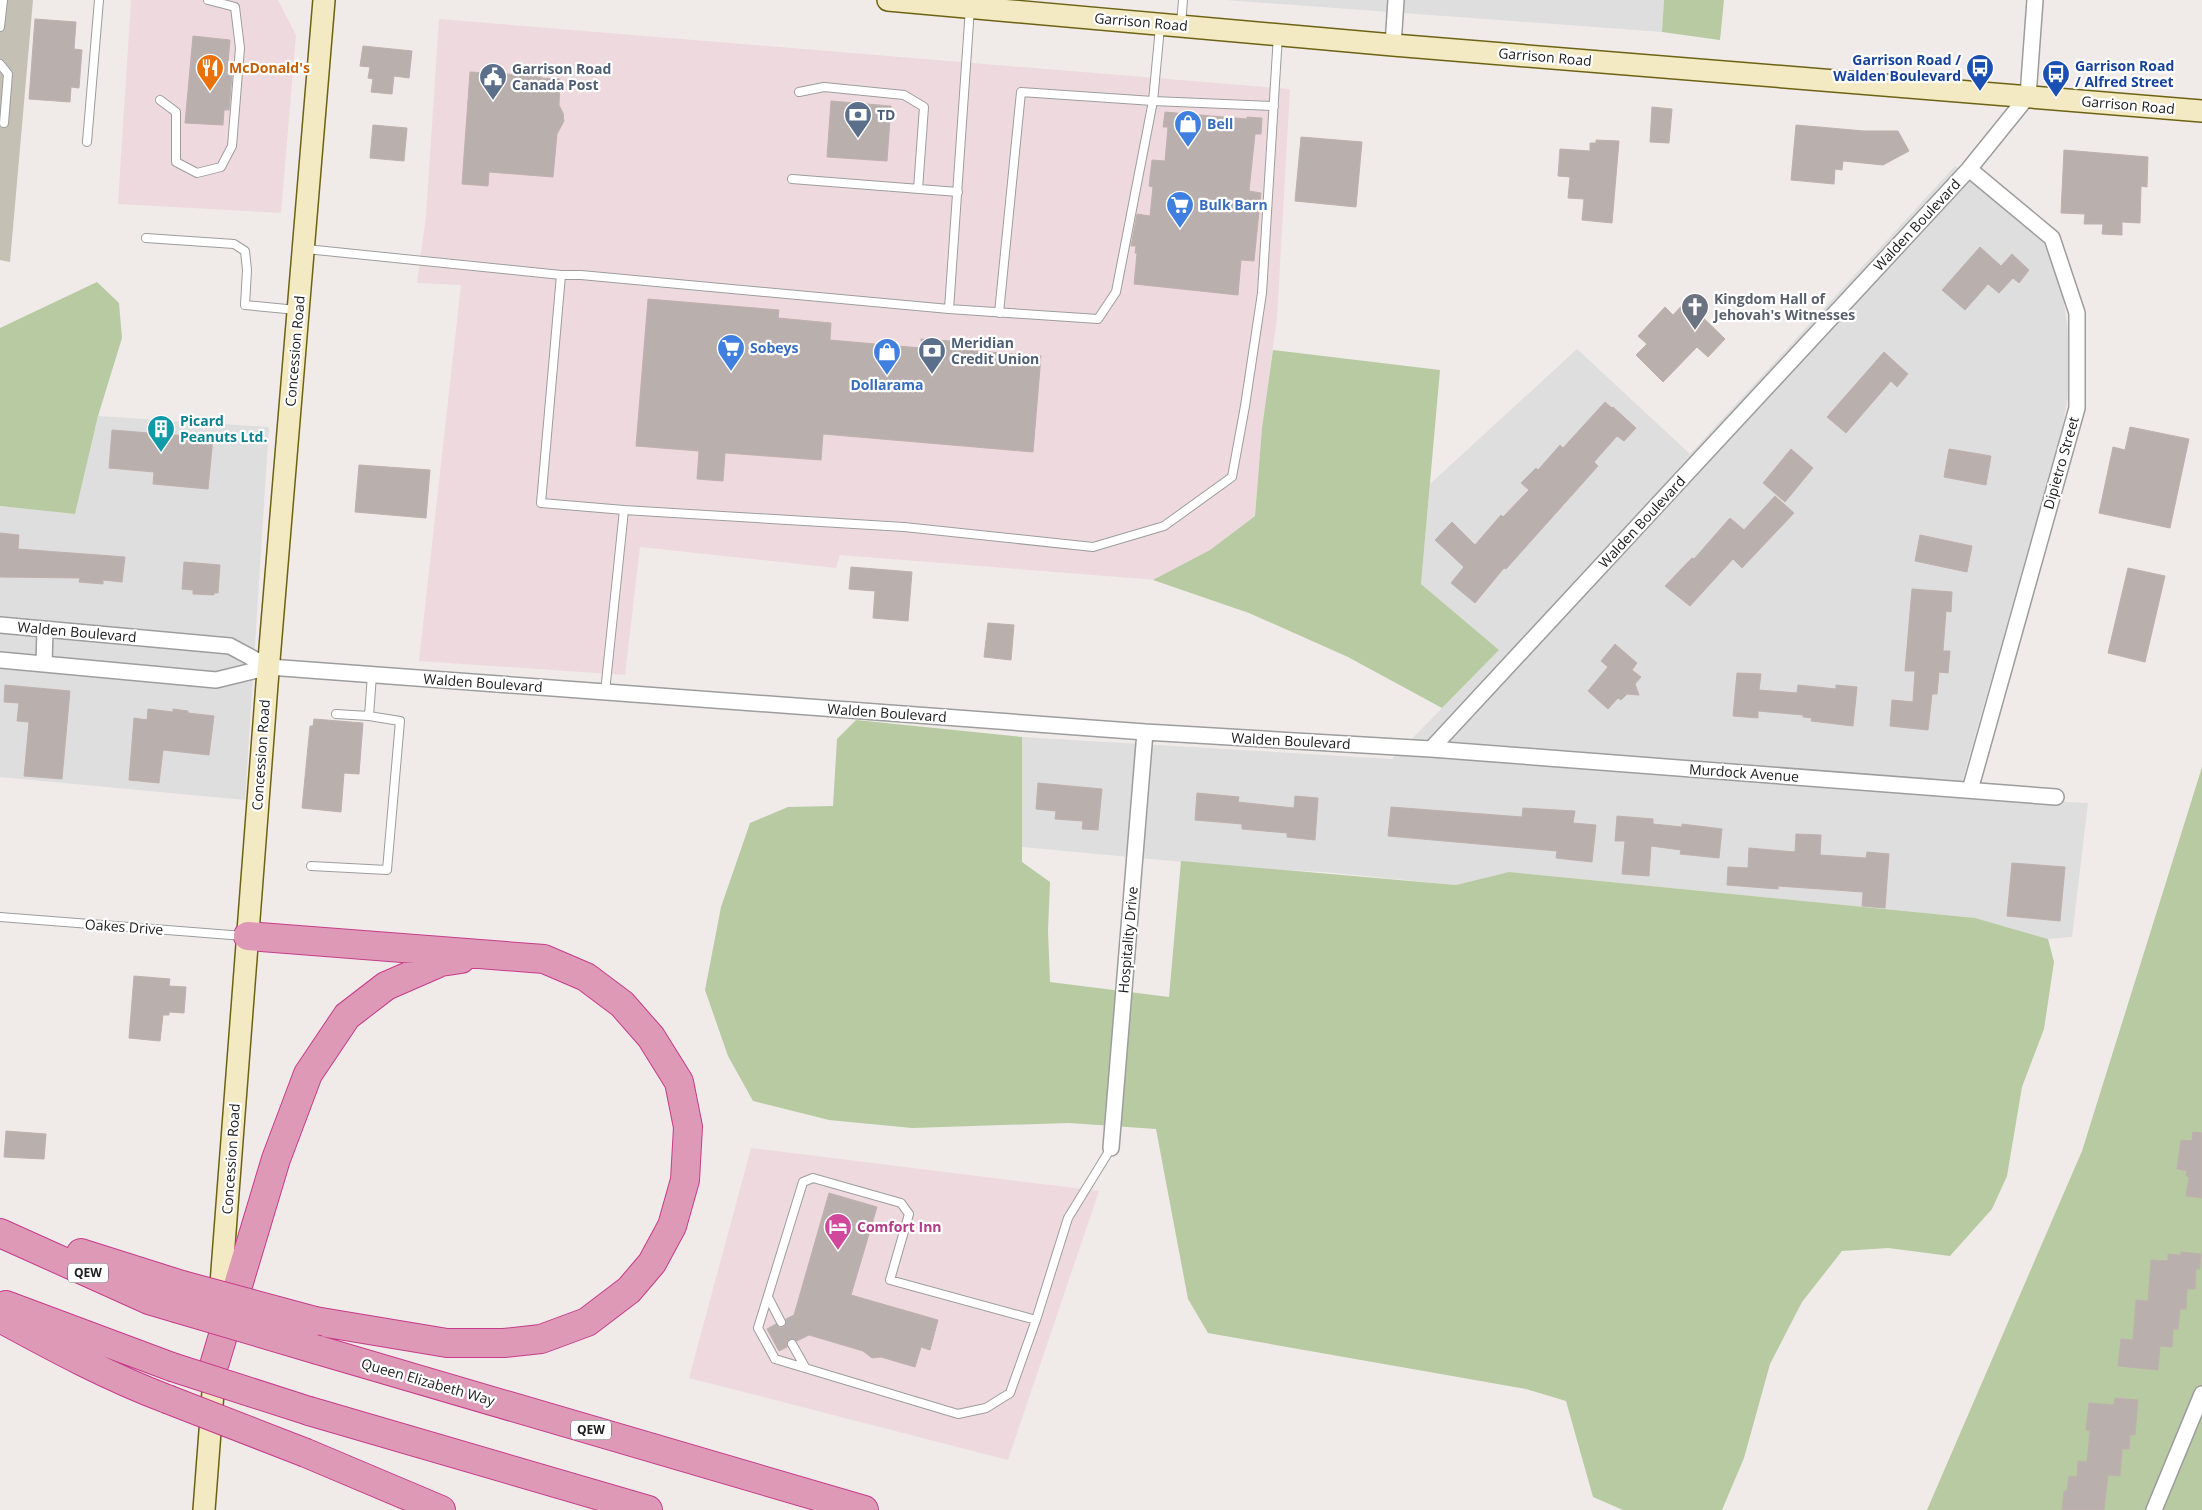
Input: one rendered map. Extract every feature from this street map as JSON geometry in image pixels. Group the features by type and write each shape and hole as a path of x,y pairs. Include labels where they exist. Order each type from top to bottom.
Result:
{"highway":[{"path":"0,1228 179,1297 447,1343 504,1343 541,1339 587,1322 629,1290 652,1263 672,1226 685,1180 688,1127 679,1082 651,1037 622,1004 586,977 544,959 248,936"},
{"path":"215,1362 276,1159 308,1074 348,1016 386,986 441,962 494,954"},
{"name":"Queen Elizabeth Way","path":"0,1233 149,1300 179,1297 318,1350 864,1510"},
{"path":"0,1303 172,1367 309,1411 648,1510"},
{"path":"0,1318 78,1361 125,1383 306,1453 442,1510"}],"street":[{"name":"Concession Road","path":"204,1510 269,667 324,0"},
{"name":"Garrison Road","path":"888,0 970,4 1170,25 1393,45 2202,111"},
{"path":"1393,45 1396,0"},
{"path":"2028,96 2035,0"},
{"name":"Walden Boulevard","path":"0,660 216,680 269,667 1145,732 1431,749 1969,169 2028,96"},
{"name":"Dipietro Street","path":"1969,169 2052,238 2077,313 2077,408 1970,790"},
{"name":"Walden Boulevard","path":"0,625 230,646 269,667"},
{"path":"44,664 45,630"},
{"name":"Hospitality Drive","path":"1111,1148 1145,732"},
{"name":"Murdock Avenue","path":"1431,749 2056,797"},
{"path":"2154,1510 2202,1394"}],"lane":[{"path":"0,27 3,0"},
{"path":"87,142 99,0"},
{"path":"160,100 176,112 176,162 197,173 221,167 232,146 240,48 235,7 208,0"},
{"path":"304,249 561,275 581,275 949,310 1098,319 1116,292 1152,101 1170,25 1183,0"},
{"path":"949,310 970,4"},
{"path":"561,275 541,503 624,510 904,527 1093,547 1164,526 1232,477 1262,293 1278,34"},
{"path":"0,64 8,74 4,123"},
{"path":"799,92 824,87 904,95 924,107 918,189"},
{"path":"999,313 1021,92 1152,101 1274,106"},
{"path":"792,179 958,192"},
{"path":"146,238 234,244 245,252 247,270 245,305 299,310"},
{"path":"604,692 624,510"},
{"path":"369,716 372,675"},
{"path":"311,866 388,870 400,721 369,716 336,714"},
{"name":"Oakes Drive","path":"0,917 248,936"},
{"path":"1036,1320 890,1280 909,1214 901,1203 813,1178 803,1182 758,1328 775,1359 958,1414 986,1408 1010,1393 1036,1320 1068,1218 1111,1148"},
{"path":"768,1297 781,1322"},
{"path":"792,1344 805,1367"}],"shaded area":[{"path":"0,0 33,0 10,262 0,260"},
{"path":"131,0 278,0 296,35 281,213 118,204"},
{"path":"1226,0 1664,0 1662,32"},
{"path":"439,19 1290,89 1277,318 1262,428 1255,516 1210,550 1157,580 840,555 836,568 640,547 625,675 419,661 461,285 417,283 426,216"},
{"path":"1955,166 2041,236 2062,289 2069,337 2069,393 2060,437 1958,796 2088,803 2072,937 2048,939 1975,918 1509,872 1456,885 1022,847 1022,737 1392,759 1499,650 1421,584 1430,484 1577,349 1690,454"},
{"path":"98,416 269,427 245,800 0,777 0,506 75,514"},
{"path":"751,1148 1099,1191 1008,1460 689,1378"}],"green space":[{"path":"1664,0 1724,0 1720,40 1662,32"},
{"path":"97,282 119,303 122,338 98,416 75,514 0,506 0,328"},
{"path":"1273,350 1440,370 1421,584 1499,650 1442,708 1348,657 1249,613 1153,580 1210,550 1255,516 1262,428"},
{"path":"856,720 1022,737 1022,862 1050,882 1048,931 1050,982 1169,997 1181,861 1456,885 1509,872 1975,918 2048,939 2054,962 2044,1029 2022,1087 2007,1176 1992,1209 1950,1256 1888,1248 1842,1251 1802,1302 1770,1364 1744,1458 1722,1510 1623,1510 1593,1497 1566,1401 1526,1389 1208,1333 1188,1299 1156,1129 1069,1123 912,1128 829,1120 753,1101 728,1056 705,990 721,907 750,823 788,807 833,806 837,739"},
{"path":"2202,767 2202,1510 1927,1510 2082,1151"}],"building":[{"path":"35,19 76,22 74,49 82,50 79,88 71,87 70,102 29,99"},
{"name":"McDonald's","path":"193,36 230,40 227,74 232,75 229,110 224,110 223,125 185,123"},
{"path":"363,46 412,51 409,78 394,76 392,94 371,92 373,79 368,78 370,67 360,66"},
{"path":"470,72 541,76 541,78 560,79 559,105 564,121 557,134 553,177 489,172 488,186 462,184"},
{"name":"TD","path":"831,101 891,106 887,161 827,157"},
{"path":"1652,107 1672,109 1669,143 1650,142"},
{"path":"1165,112 1247,119 1247,117 1262,118 1261,134 1255,134 1249,191 1261,193 1254,261 1241,260 1238,295 1134,284 1137,253 1135,253 1136,246 1131,246 1137,214 1150,216 1153,187 1149,186 1152,160 1165,161 1168,127 1163,127"},
{"path":"373,125 407,128 404,161 370,158"},
{"path":"1796,125 1864,131 1898,131 1909,151 1883,165 1843,161 1842,170 1835,169 1834,184 1791,180"},
{"path":"1301,137 1362,142 1356,207 1295,201"},
{"path":"1596,140 1619,141 1612,223 1582,220 1584,199 1568,198 1570,177 1558,176 1560,149 1590,151 1590,143 1596,143"},
{"path":"2064,150 2148,157 2147,187 2141,186 2140,223 2122,222 2122,235 2102,234 2103,224 2084,224 2085,214 2061,213"},
{"path":"1980,247 2001,266 2012,254 2029,270 2019,283 2013,278 1999,293 1988,284 1965,310 1942,290"},
{"path":"648,299 779,310 778,318 831,323 830,340 921,348 921,339 951,341 950,349 1041,356 1033,452 823,434 821,460 725,453 723,481 697,479 699,451 636,446"},
{"path":"1686,301 1725,339 1708,357 1697,347 1663,382 1636,355 1647,344 1638,336 1665,307 1673,315"},
{"path":"1884,352 1908,374 1897,387 1891,381 1846,433 1827,417"},
{"path":"1605,402 1636,428 1624,441 1617,436 1594,462 1598,466 1506,569 1504,568 1475,603 1451,583 1464,567 1435,540 1452,522 1475,545 1501,515 1503,517 1529,490 1521,483 1536,468 1538,470 1560,445 1563,448"},
{"path":"2130,427 2189,439 2170,528 2099,513 2113,447 2125,450"},
{"name":"Picard Peanuts Ltd.","path":"112,430 213,438 208,489 153,484 154,472 109,468"},
{"path":"1791,449 1813,468 1785,502 1763,483"},
{"path":"1949,449 1991,456 1986,485 1944,477"},
{"path":"359,465 430,470 426,518 355,512"},
{"path":"1775,496 1794,513 1742,568 1733,559 1690,606 1665,586 1692,558 1694,559 1730,518 1744,530"},
{"path":"0,533 19,535 18,549 125,557 122,582 103,580 103,584 79,582 80,578 0,577"},
{"path":"1920,535 1972,546 1967,572 1915,561"},
{"path":"184,562 220,565 218,593 214,593 214,595 193,594 193,590 182,589"},
{"path":"851,567 912,572 908,621 873,618 875,591 849,589"},
{"path":"2128,568 2165,576 2145,662 2108,653"},
{"path":"1912,589 1952,592 1951,612 1946,611 1943,651 1950,651 1948,673 1939,672 1937,694 1932,694 1928,730 1890,726 1892,700 1913,702 1915,671 1905,671"},
{"path":"988,623 1014,625 1011,660 984,657"},
{"path":"1615,644 1637,663 1632,670 1641,677 1635,684 1639,695 1627,694 1621,700 1618,698 1608,709 1588,691 1608,667 1601,661"},
{"path":"1737,673 1761,674 1759,690 1797,693 1798,685 1836,689 1836,685 1857,687 1853,726 1811,721 1812,718 1803,717 1803,715 1758,711 1758,718 1733,716"},
{"path":"5,685 70,691 62,779 24,776 29,722 17,721 19,703 4,702"},
{"path":"148,709 173,712 173,709 214,716 209,755 163,750 159,783 129,780 134,718 147,720"},
{"path":"314,719 363,723 359,774 344,773 341,812 302,808 310,726 313,726"},
{"path":"1038,783 1102,789 1098,830 1082,829 1083,821 1055,819 1056,811 1036,809"},
{"path":"1197,793 1239,797 1238,802 1294,808 1295,796 1318,798 1315,840 1287,837 1287,833 1242,829 1242,824 1195,820"},
{"path":"1391,807 1522,817 1523,808 1575,811 1573,823 1596,825 1592,862 1556,858 1557,851 1388,836"},
{"path":"1617,816 1653,819 1653,824 1682,827 1682,824 1722,829 1719,858 1680,854 1681,850 1651,846 1649,876 1622,874 1625,841 1615,841"},
{"path":"1796,834 1821,835 1820,855 1866,858 1867,852 1889,854 1885,908 1862,906 1863,892 1778,886 1778,889 1727,885 1728,867 1748,868 1749,848 1795,852"},
{"path":"2012,863 2065,867 2060,921 2007,916"},
{"path":"134,976 170,979 169,986 186,987 184,1013 169,1012 169,1015 163,1015 160,1041 129,1038"},
{"path":"6,1131 46,1134 44,1159 4,1157"},
{"path":"2193,1132 2202,1133 2202,1198 2186,1196 2189,1177 2186,1176 2187,1171 2177,1169 2181,1140 2192,1141"},
{"name":"Comfort Inn","path":"829,1193 877,1207 851,1295 938,1320 930,1350 921,1347 915,1367 881,1357 872,1358 863,1351 809,1335 797,1341 790,1339 787,1342 787,1347 779,1351 767,1329 776,1324 780,1328 784,1327 786,1319 794,1315"},
{"path":"2181,1252 2201,1254 2200,1269 2196,1269 2195,1289 2187,1289 2186,1309 2180,1309 2178,1329 2173,1329 2172,1347 2160,1346 2158,1370 2118,1366 2121,1339 2133,1340 2136,1300 2148,1301 2151,1260 2168,1261 2168,1254 2181,1255"},
{"path":"2115,1398 2138,1400 2135,1435 2130,1435 2129,1449 2122,1449 2120,1476 2108,1475 2104,1510 2062,1510 2064,1491 2067,1491 2069,1476 2077,1477 2078,1461 2087,1462 2090,1431 2086,1430 2089,1403 2114,1405"}],"place":[{"name":"McDonald's","path":"210,92"},
{"name":"Garrison Road / Walden Boulevard","path":"1980,92"},
{"name":"Garrison Road / Alfred Street","path":"2056,98"},
{"name":"Garrison Road Canada Post","path":"493,101"},
{"name":"TD","path":"858,139"},
{"name":"Bell","path":"1188,148"},
{"name":"Bulk Barn","path":"1180,229"},
{"name":"Kingdom Hall of Jehovah's Witnesses","path":"1695,331"},
{"name":"Sobeys","path":"731,372"},
{"name":"Meridian Credit Union","path":"932,375"},
{"name":"Dollarama","path":"887,376"},
{"name":"Picard Peanuts Ltd.","path":"161,453"},
{"name":"Comfort Inn","path":"838,1251"}]}
